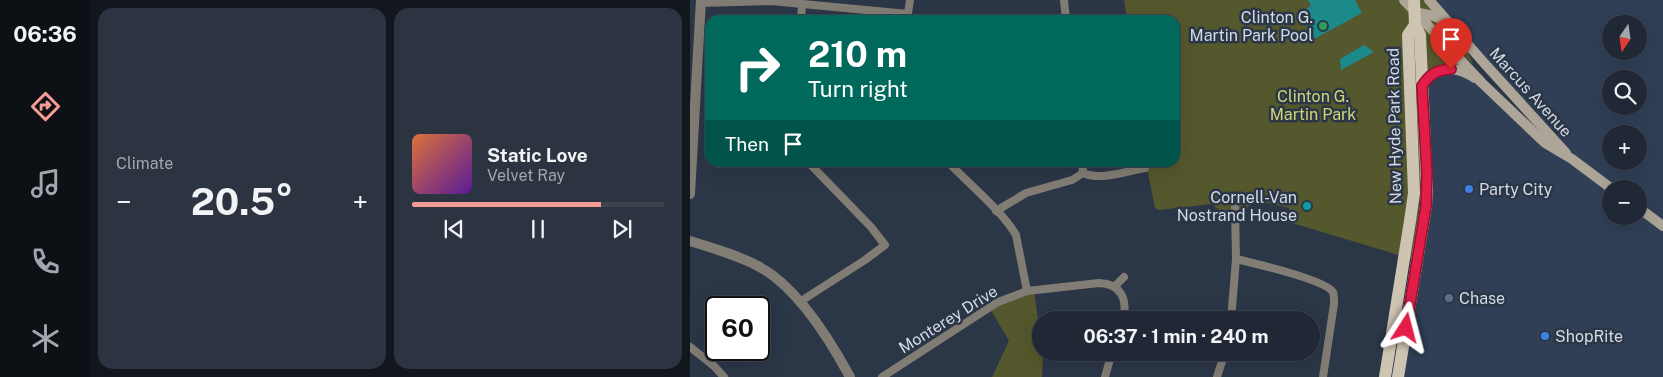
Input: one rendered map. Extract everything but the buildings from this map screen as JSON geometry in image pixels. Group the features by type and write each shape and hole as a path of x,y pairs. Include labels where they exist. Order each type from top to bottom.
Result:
{"main road":[{"name":"Marcus Avenue","path":"1404,0 1482,83 1545,143 1572,159 1602,182"},
{"name":"Marcus Avenue","path":"1429,0 1572,159"},
{"path":"1414,12 1434,16 1455,30"},
{"name":"New Hyde Park Road","path":"1398,377 1426,206 1427,174 1420,35 1414,12"},
{"name":"New Hyde Park Road","path":"1385,377 1414,193 1408,35 1414,12"},
{"path":"1422,86 1428,77 1441,70 1451,69 1468,74 1482,83"},
{"path":"1647,214 1663,226"}],"street":[{"path":"907,15 910,0"},
{"path":"1064,0 1066,15"},
{"path":"690,194 700,2 771,1 891,15"},
{"path":"801,15 802,4"},
{"path":"801,301 885,245 871,227 813,167"},
{"path":"953,167 996,211 1016,235 1027,291"},
{"path":"1082,167 1083,173"},
{"path":"996,211 1026,193 1072,180 1083,173 1094,176 1145,168"},
{"path":"1232,311 1236,259 1236,208"},
{"path":"690,240 737,256 760,267 801,301 850,377"},
{"path":"1236,259 1298,276 1328,287 1334,293 1323,377"},
{"path":"1124,277 1115,286 1121,294 1124,311"},
{"name":"Monterey Drive","path":"882,377 998,302 1027,291 1099,283 1108,283 1115,286"},
{"path":"690,347 714,366 724,377"},
{"path":"1105,377 1109,361"},
{"path":"1216,377 1222,361"}],"shaded area":[{"name":"Clinton G. Martin Park Pool","path":"1308,0 1355,0 1362,13 1314,39 1299,13 1311,6"},
{"path":"1429,0 1663,0 1663,377 1391,377 1416,232 1417,100 1434,72 1467,74 1570,158"},
{"path":"1364,45 1374,52 1341,70 1340,59"}],"green space":[{"name":"Clinton G. Martin Park","path":"1124,0 1429,0 1463,39 1473,64 1436,33 1482,83 1451,69 1428,77 1420,197 1412,259 1292,223 1289,208 1255,200 1246,209 1241,209 1230,215 1212,204 1159,210 1155,208 1145,167 1180,167 1180,15 1126,15"},
{"path":"1034,290 1037,311 1032,311 1032,361 1043,361 1042,377 992,377 1009,341 989,307"}],"place":[{"name":"Clinton G. Martin Park Pool","path":"1323,26"},
{"name":"Party City","path":"1469,189"},
{"name":"Cornell-Van Nostrand House","path":"1307,206"},
{"name":"Chase","path":"1449,298"},
{"name":"ShopRite","path":"1545,336"}],"route":[{"path":"1406,328 1426,206 1427,174 1422,86 1434,72 1451,69"}]}
